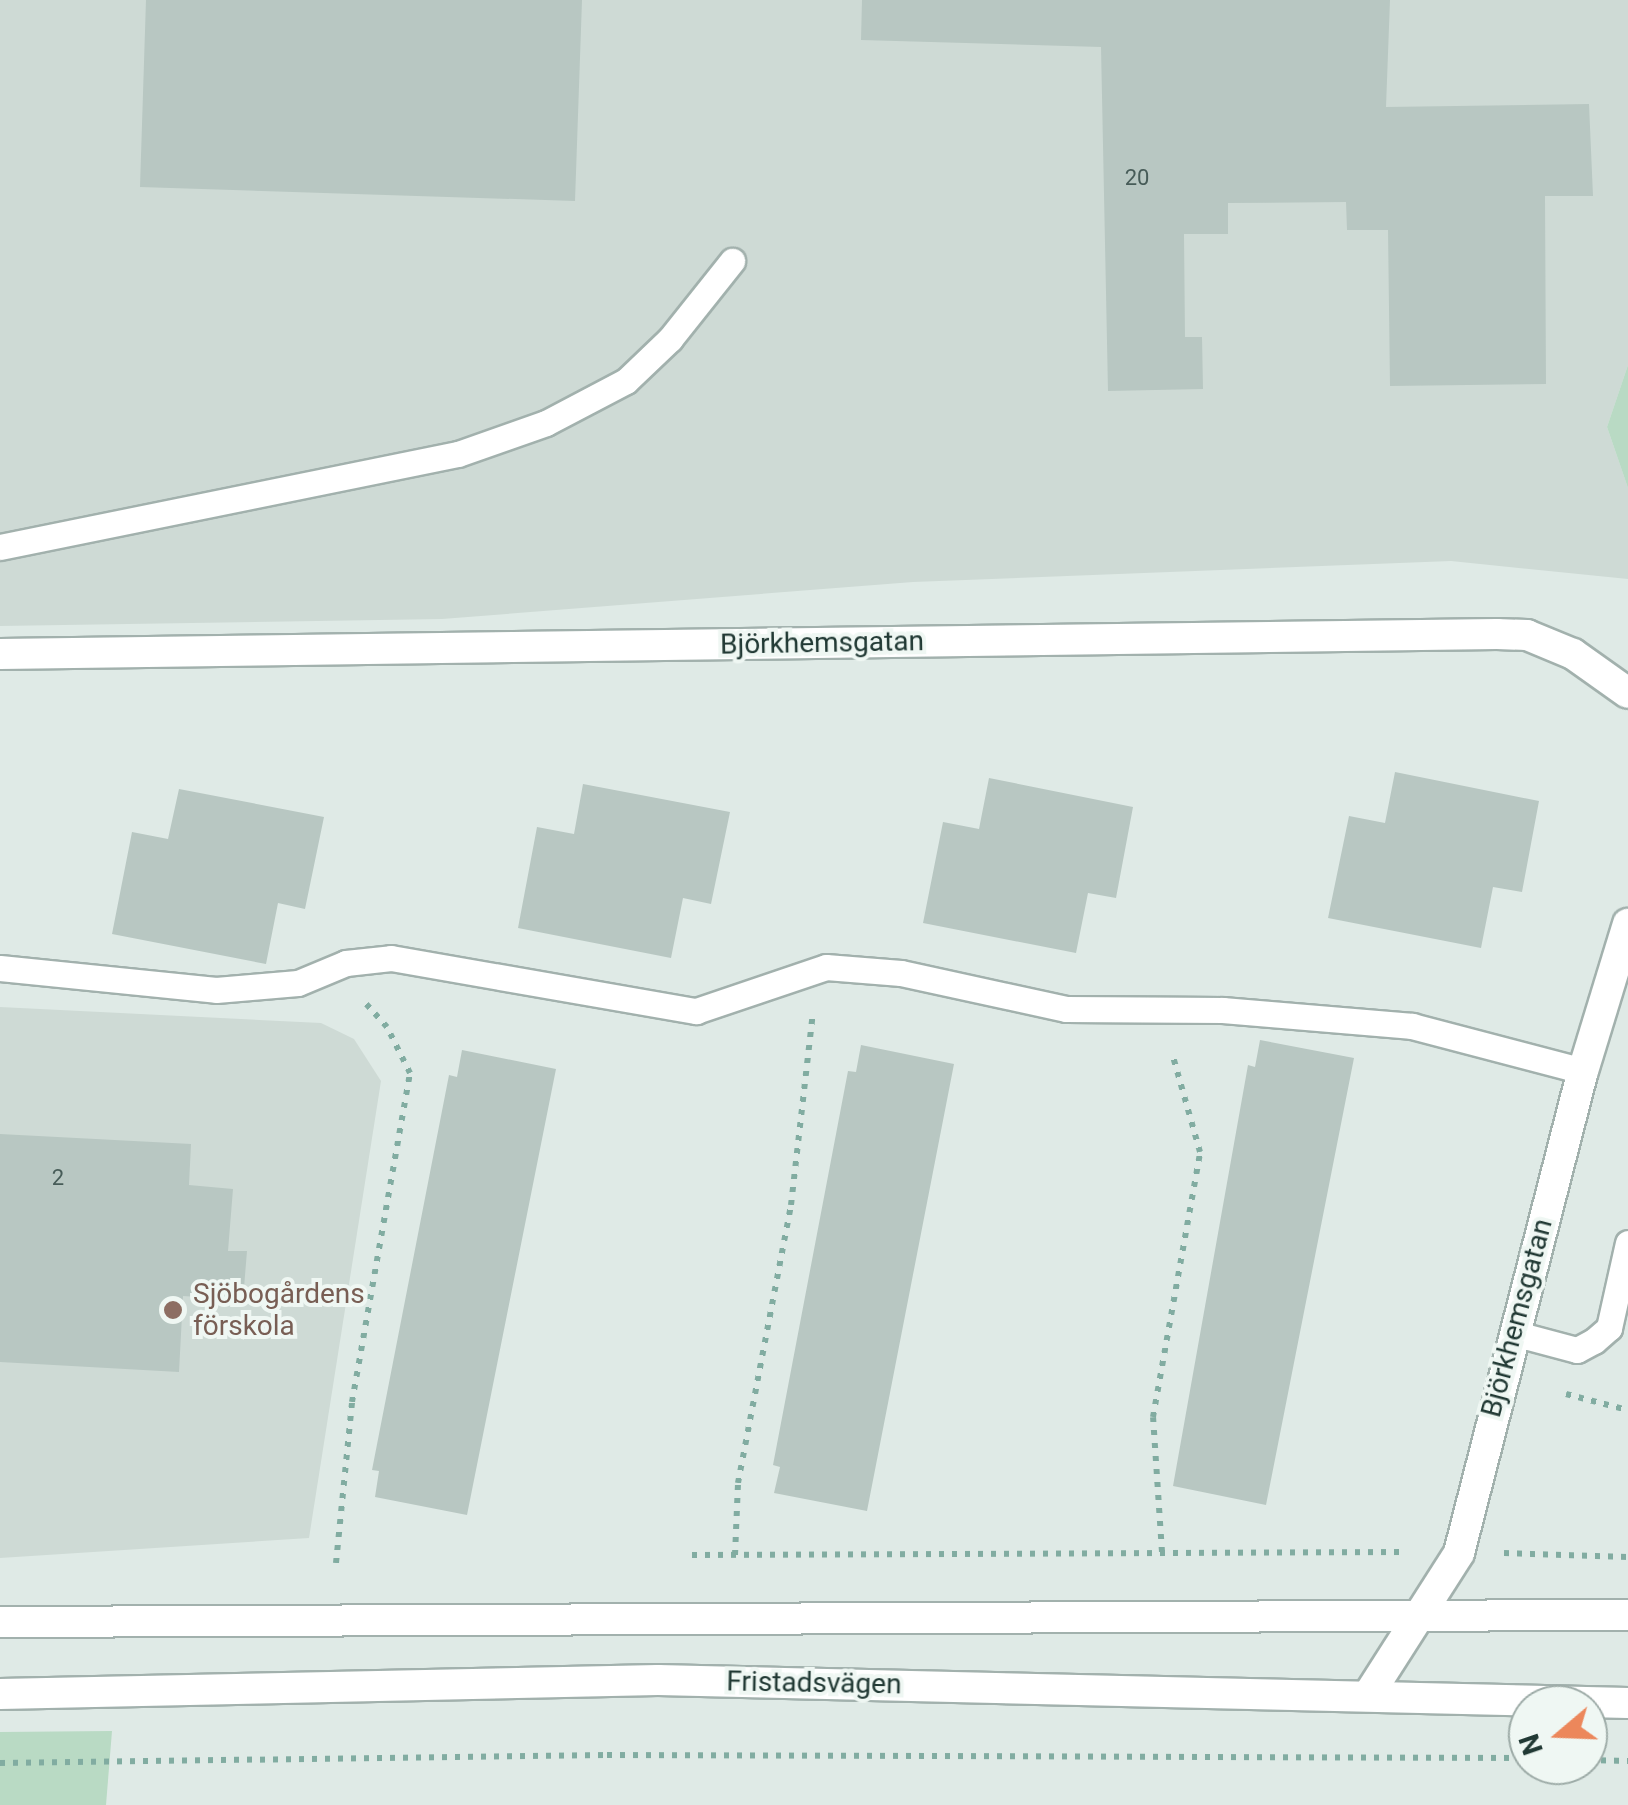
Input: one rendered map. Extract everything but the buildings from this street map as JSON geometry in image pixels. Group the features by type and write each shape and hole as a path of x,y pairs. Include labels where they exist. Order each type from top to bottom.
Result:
{"street":[{"name":"Björkhemsgatan","path":"0,654 1497,634 1527,635 1573,654 1628,693"},
{"name":"Björkhemsgatan","path":"1370,1694 1460,1552 1583,1071 1628,924"},
{"path":"0,1622 1419,1620 1628,1615"},
{"name":"Fristadsvägen","path":"0,1694 658,1680 1628,1703"}],"lane":[{"path":"0,548 458,454 546,423 626,381 670,339 732,260"},
{"path":"0,968 216,990 298,983 346,963 390,958 696,1011 815,971 901,973 1066,1009 1154,1010 1412,1026 1583,1071"},
{"path":"1514,1334 1577,1350 1594,1341 1609,1328 1628,1243"}],"path":[{"path":"735,1555 738,1484 799,1154 815,971"},
{"path":"318,975 364,1003 387,1027 410,1073 352,1402 336,1563"},
{"path":"1154,1010 1192,1108 1200,1152 1153,1417 1162,1552"},
{"path":"692,1555 1460,1552 1628,1557"},
{"path":"0,1763 607,1754 1508,1758"}],"shaded area":[{"path":"0,0 1628,0 1628,365 1607,427 1628,488 1628,579 1451,561 913,582 442,619 0,626"},
{"name":"Sjöbogårdens förskola","path":"0,1007 321,1023 354,1039 381,1081 309,1538 0,1558"}],"green space":[{"path":"1628,365 1628,488 1607,427"},
{"path":"112,1731 106,1805 0,1805 0,1732"}],"place":[{"name":"Sjöbogårdens förskola","path":"173,1310"}]}
